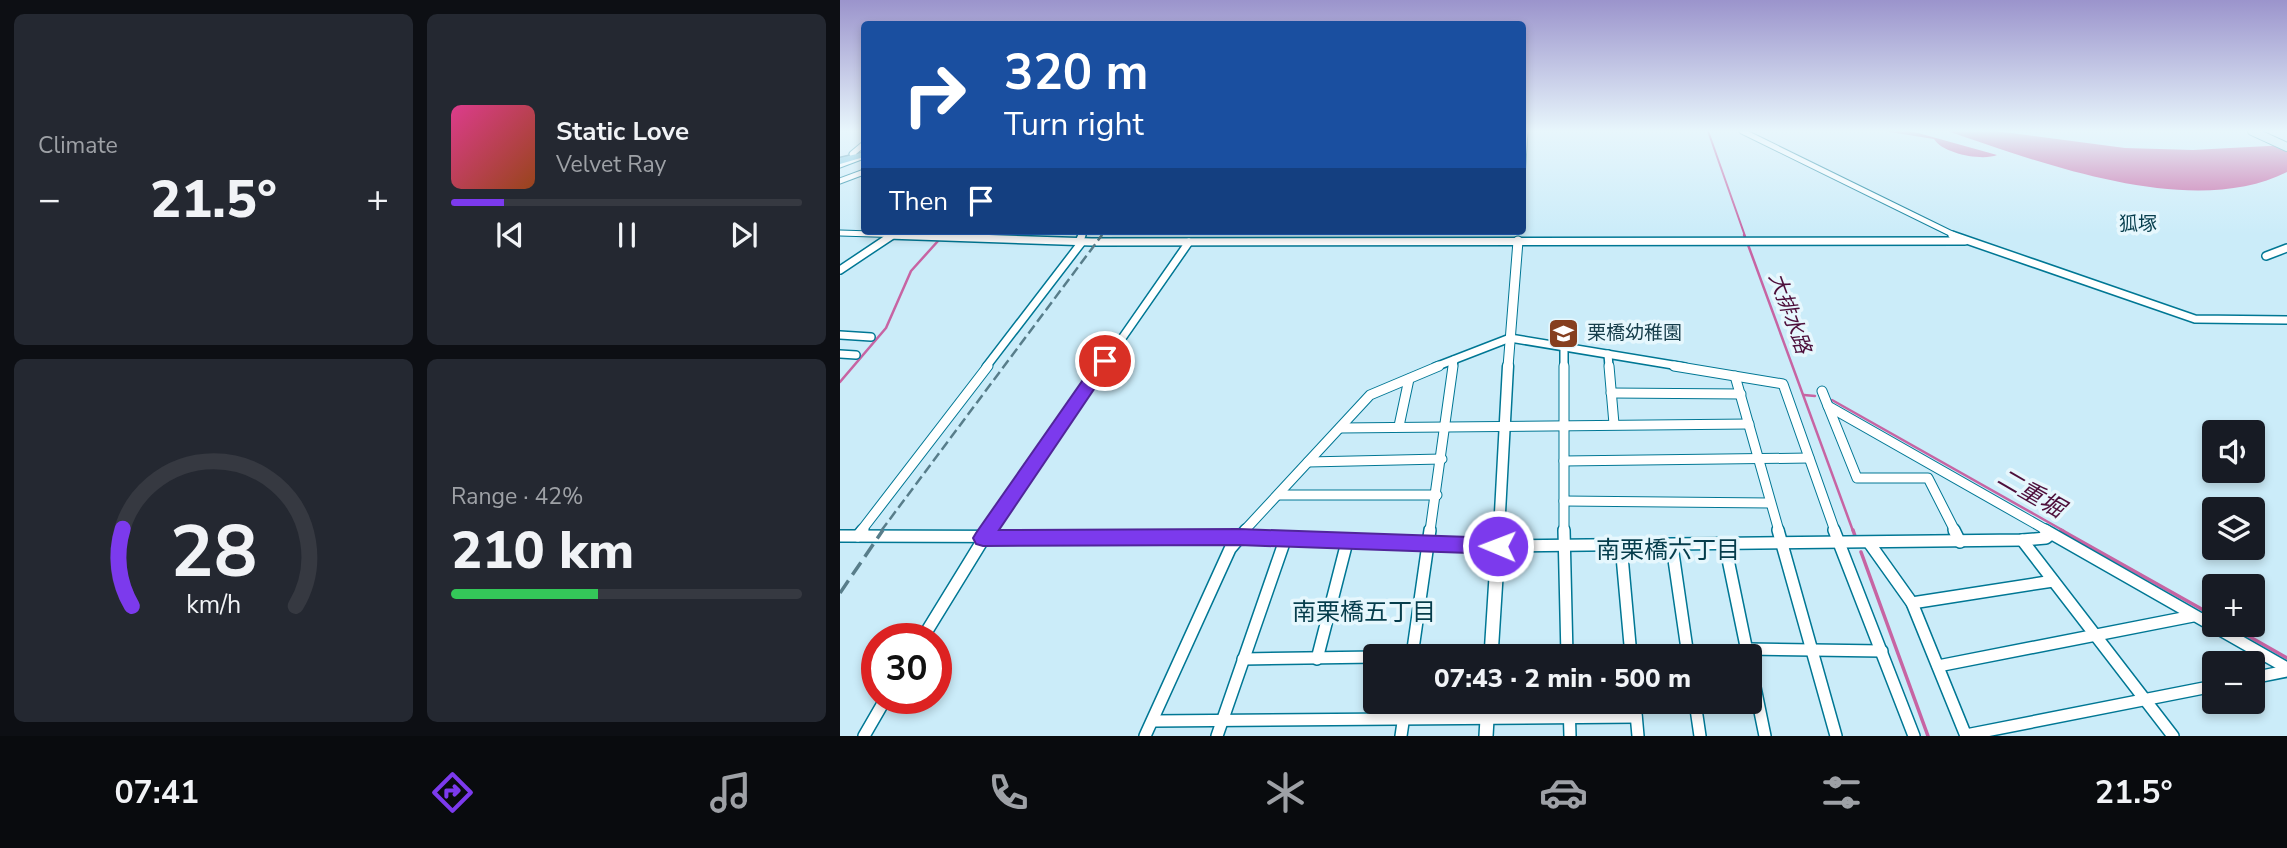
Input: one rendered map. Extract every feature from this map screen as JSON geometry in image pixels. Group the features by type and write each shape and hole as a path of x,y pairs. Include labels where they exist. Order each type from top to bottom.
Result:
{"street":[{"path":"1812,165 1965,241 2195,318 2287,320"},
{"path":"840,181 861,173"},
{"path":"840,233 861,234"},
{"path":"874,235 937,239 1189,243 1519,236 1738,241 1965,241"},
{"path":"858,536 1081,242 1082,235"},
{"path":"1302,242 1305,235"},
{"path":"840,270 891,236"},
{"path":"1492,644 1507,424 1510,338 1519,236"},
{"path":"932,623 983,538 1189,243"},
{"path":"2266,256 2287,247"},
{"path":"840,335 871,337"},
{"path":"1146,736 1230,549 1239,537 1370,396 1494,342 1510,338 1783,384 1914,736"},
{"path":"1564,347 1567,644"},
{"path":"840,354 856,355"},
{"path":"1608,354 1614,424"},
{"path":"1415,644 1447,426 1454,360"},
{"path":"1735,376 1780,545 1836,736"},
{"path":"1399,426 1409,379"},
{"path":"1822,391 1857,478 1928,478 1960,542"},
{"path":"1611,393 1741,394"},
{"path":"1828,406 2287,670"},
{"path":"1340,428 1507,424 1749,424"},
{"path":"1564,461 1809,458"},
{"path":"1308,462 1442,459"},
{"path":"1279,495 1437,495"},
{"path":"1564,501 1769,503"},
{"path":"840,536 1239,537 1428,545 1672,546 1960,542 2046,538 2051,534"},
{"path":"1217,736 1285,540"},
{"path":"2022,540 2174,736"},
{"path":"1317,659 1347,542"},
{"path":"1870,544 1912,603 1966,735 2202,688"},
{"path":"1621,545 1630,644"},
{"path":"1725,545 1746,644"},
{"path":"1672,546 1686,644"},
{"path":"1912,603 2053,581"},
{"path":"1938,666 2193,616"},
{"path":"1762,653 1882,651"},
{"path":"1243,659 1363,657"},
{"path":"2265,675 2287,670"},
{"path":"864,736 877,714"},
{"path":"1401,736 1404,714"},
{"path":"1486,736 1487,714"},
{"path":"1636,714 1637,736"},
{"path":"1697,714 1700,736"},
{"path":"1760,714 1765,736"},
{"path":"1569,717 1570,736"},
{"path":"1153,721 1636,717"}],"shaded area":[{"path":"2052,165 2287,165 2287,172 2249,185 2207,190 2163,189"}],"waterway":[{"name":"大排水路","path":"1720,165 1745,236"},
{"name":"大排水路","path":"1744,235 1746,239"},
{"path":"840,382 886,328 911,271 938,241"},
{"name":"大排水路","path":"1747,242 1853,531"},
{"name":"二重堀","path":"1804,395 1815,396"},
{"name":"二重堀","path":"1832,400 2064,531"},
{"path":"1853,530 1855,536"},
{"name":"二重堀","path":"2061,530 2202,609"},
{"path":"1861,552 1928,736"},
{"name":"二重堀","path":"2250,637 2287,658"}],"railway":[{"path":"881,531 1102,235"},
{"path":"840,593 883,530"}],"place":[{"name":"栗橋幼稚園","path":"1564,333"}],"district":[{"name":"狐塚","path":"2138,224"},
{"name":"南栗橋六丁目","path":"1668,550"},
{"name":"南栗橋五丁目","path":"1364,612"}],"route":[{"path":"1105,361 983,538 1239,537 1498,546"}]}
